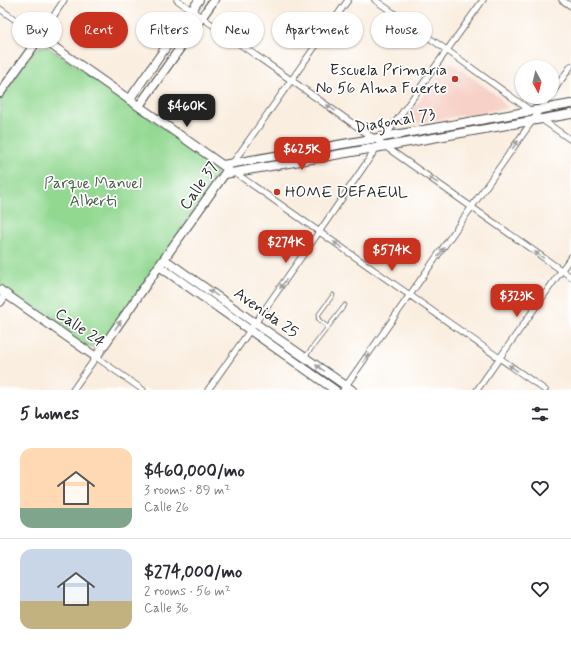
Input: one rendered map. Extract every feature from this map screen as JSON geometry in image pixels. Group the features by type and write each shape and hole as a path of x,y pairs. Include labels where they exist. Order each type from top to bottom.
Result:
{"main road":[{"path":"129,100 199,0"},
{"path":"203,16 214,0"},
{"path":"0,93 32,48"},
{"path":"56,48 228,169"},
{"path":"139,106 181,48"},
{"name":"Diagonal 73","path":"228,169 536,115 571,104"},
{"name":"Diagonal 73","path":"536,115 571,114"},
{"name":"Calle 37","path":"96,357 228,169"},
{"name":"Avenida 25","path":"164,259 305,357 347,389"},
{"name":"Avenida 25","path":"159,266 335,390"},
{"path":"0,302 3,292"},
{"name":"Calle 24","path":"3,292 96,357"}],"street":[{"path":"56,12 64,0"},
{"path":"177,0 192,11"},
{"name":"Calle 37","path":"228,169 348,0"},
{"path":"375,0 571,140"},
{"path":"208,390 380,142 448,51 483,0"},
{"path":"562,0 571,6"},
{"path":"0,9 12,17"},
{"path":"203,19 571,277"},
{"path":"559,83 571,66"},
{"path":"347,389 544,104"},
{"path":"228,169 545,390"},
{"path":"477,390 571,257"},
{"name":"Calle 37","path":"73,390 96,357"},
{"name":"Calle 24","path":"96,357 143,390"}],"lane":[{"path":"328,327 318,318 319,314 333,295"},
{"path":"305,357 345,305"}],"shaded area":[{"name":"Escuela Primaria No 56 Alma Fuerte","path":"450,62 498,96 508,108 405,125 404,122 447,63"}],"green space":[{"name":"Parque Manuel Alberti","path":"38,48 49,48 210,160 215,165 217,170 217,176 214,183 102,343 98,346 89,347 84,345 0,286 0,99 32,53"}],"place":[{"name":"Escuela Primaria No 56 Alma Fuerte","path":"455,79"},
{"name":"HOME DEFAEUL","path":"277,192"}]}
